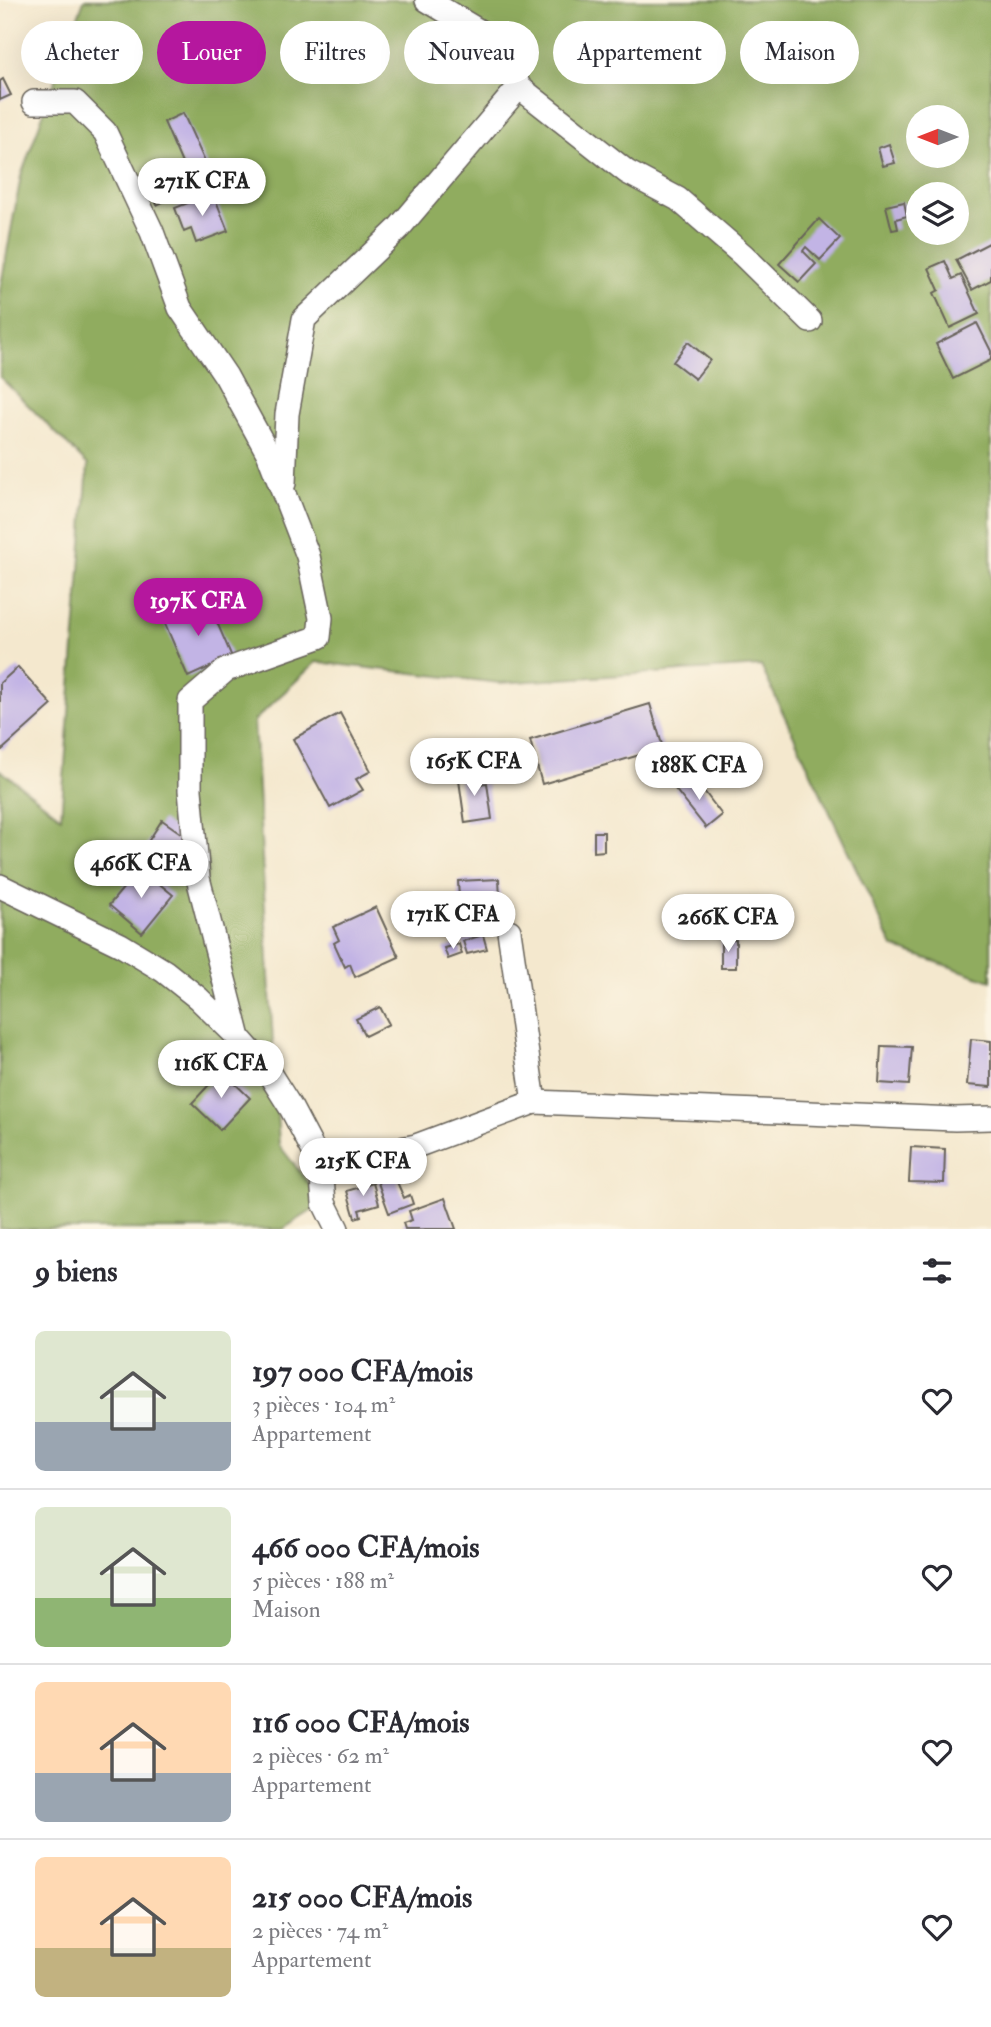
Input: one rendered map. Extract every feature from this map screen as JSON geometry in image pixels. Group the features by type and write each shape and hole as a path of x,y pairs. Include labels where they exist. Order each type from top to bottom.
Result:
{"street":[{"path":"427,0 504,46 519,87 626,172 678,199 743,255 810,321"},
{"path":"284,494 287,414 304,318 398,229 519,87"},
{"path":"34,102 75,102 105,132 152,232 180,308 226,376 268,453 308,556 320,618 319,637 226,670 190,701 190,790 198,878 239,1038"},
{"path":"0,886 121,945 164,971 198,998 239,1038 273,1079 291,1108 320,1165 324,1203 337,1229"},
{"path":"509,931 534,1102"},
{"path":"320,1165 416,1146 534,1102 955,1119 991,1118"}],"green space":[{"path":"84,0 991,0 991,981 893,947 761,666 500,683 316,662 254,721 279,1145 324,1203 283,1229 0,1229 0,770 61,817 88,465 0,377 0,290 21,176 54,84 143,84 143,21 76,21"}],"building":[{"path":"3,79 11,95 0,100 0,81"},
{"path":"183,113 210,173 190,182 164,122"},
{"path":"889,144 895,163 883,166 878,148"},
{"path":"178,177 185,191 157,205 150,191"},
{"path":"213,193 228,231 196,243 191,229 184,232 175,208"},
{"path":"904,202 906,216 896,219 898,229 892,230 886,206"},
{"path":"819,219 840,239 820,260 806,247 803,251 816,264 799,282 779,264"},
{"path":"991,242 991,280 972,290 956,260"},
{"path":"945,261 953,279 961,275 979,314 950,328 934,293 939,290 929,268"},
{"path":"977,323 991,351 991,360 953,379 936,344"},
{"path":"688,342 710,360 695,379 673,362"},
{"path":"207,599 232,657 188,677 163,619"},
{"path":"18,667 52,705 2,750 0,683"},
{"path":"650,704 663,748 542,784 530,740"},
{"path":"340,713 371,771 356,779 363,790 330,808 293,739"},
{"path":"478,770 479,784 487,783 492,819 465,823 458,773"},
{"path":"692,775 722,815 706,828 675,789"},
{"path":"162,820 185,836 163,871 139,856"},
{"path":"594,832 604,832 604,851 594,852"},
{"path":"140,868 173,895 142,933 109,905"},
{"path":"499,879 501,917 478,919 478,916 460,916 458,881"},
{"path":"376,907 399,957 355,977 350,964 345,967 334,943 339,940 333,927"},
{"path":"483,935 487,949 467,954 463,941"},
{"path":"721,940 736,940 736,968 721,968"},
{"path":"459,944 462,954 448,959 444,948"},
{"path":"380,1007 389,1024 365,1036 356,1019"},
{"path":"971,1039 991,1041 991,1087 967,1085"},
{"path":"881,1046 912,1047 909,1085 879,1083"},
{"path":"222,1071 250,1098 220,1130 192,1103"},
{"path":"911,1147 945,1149 944,1183 909,1182"},
{"path":"400,1171 403,1179 397,1182 404,1198 410,1195 413,1204 389,1213 377,1180"},
{"path":"373,1183 379,1204 359,1210 361,1216 355,1218 347,1191"},
{"path":"445,1198 456,1229 405,1229 403,1223 412,1220 409,1211"}]}
